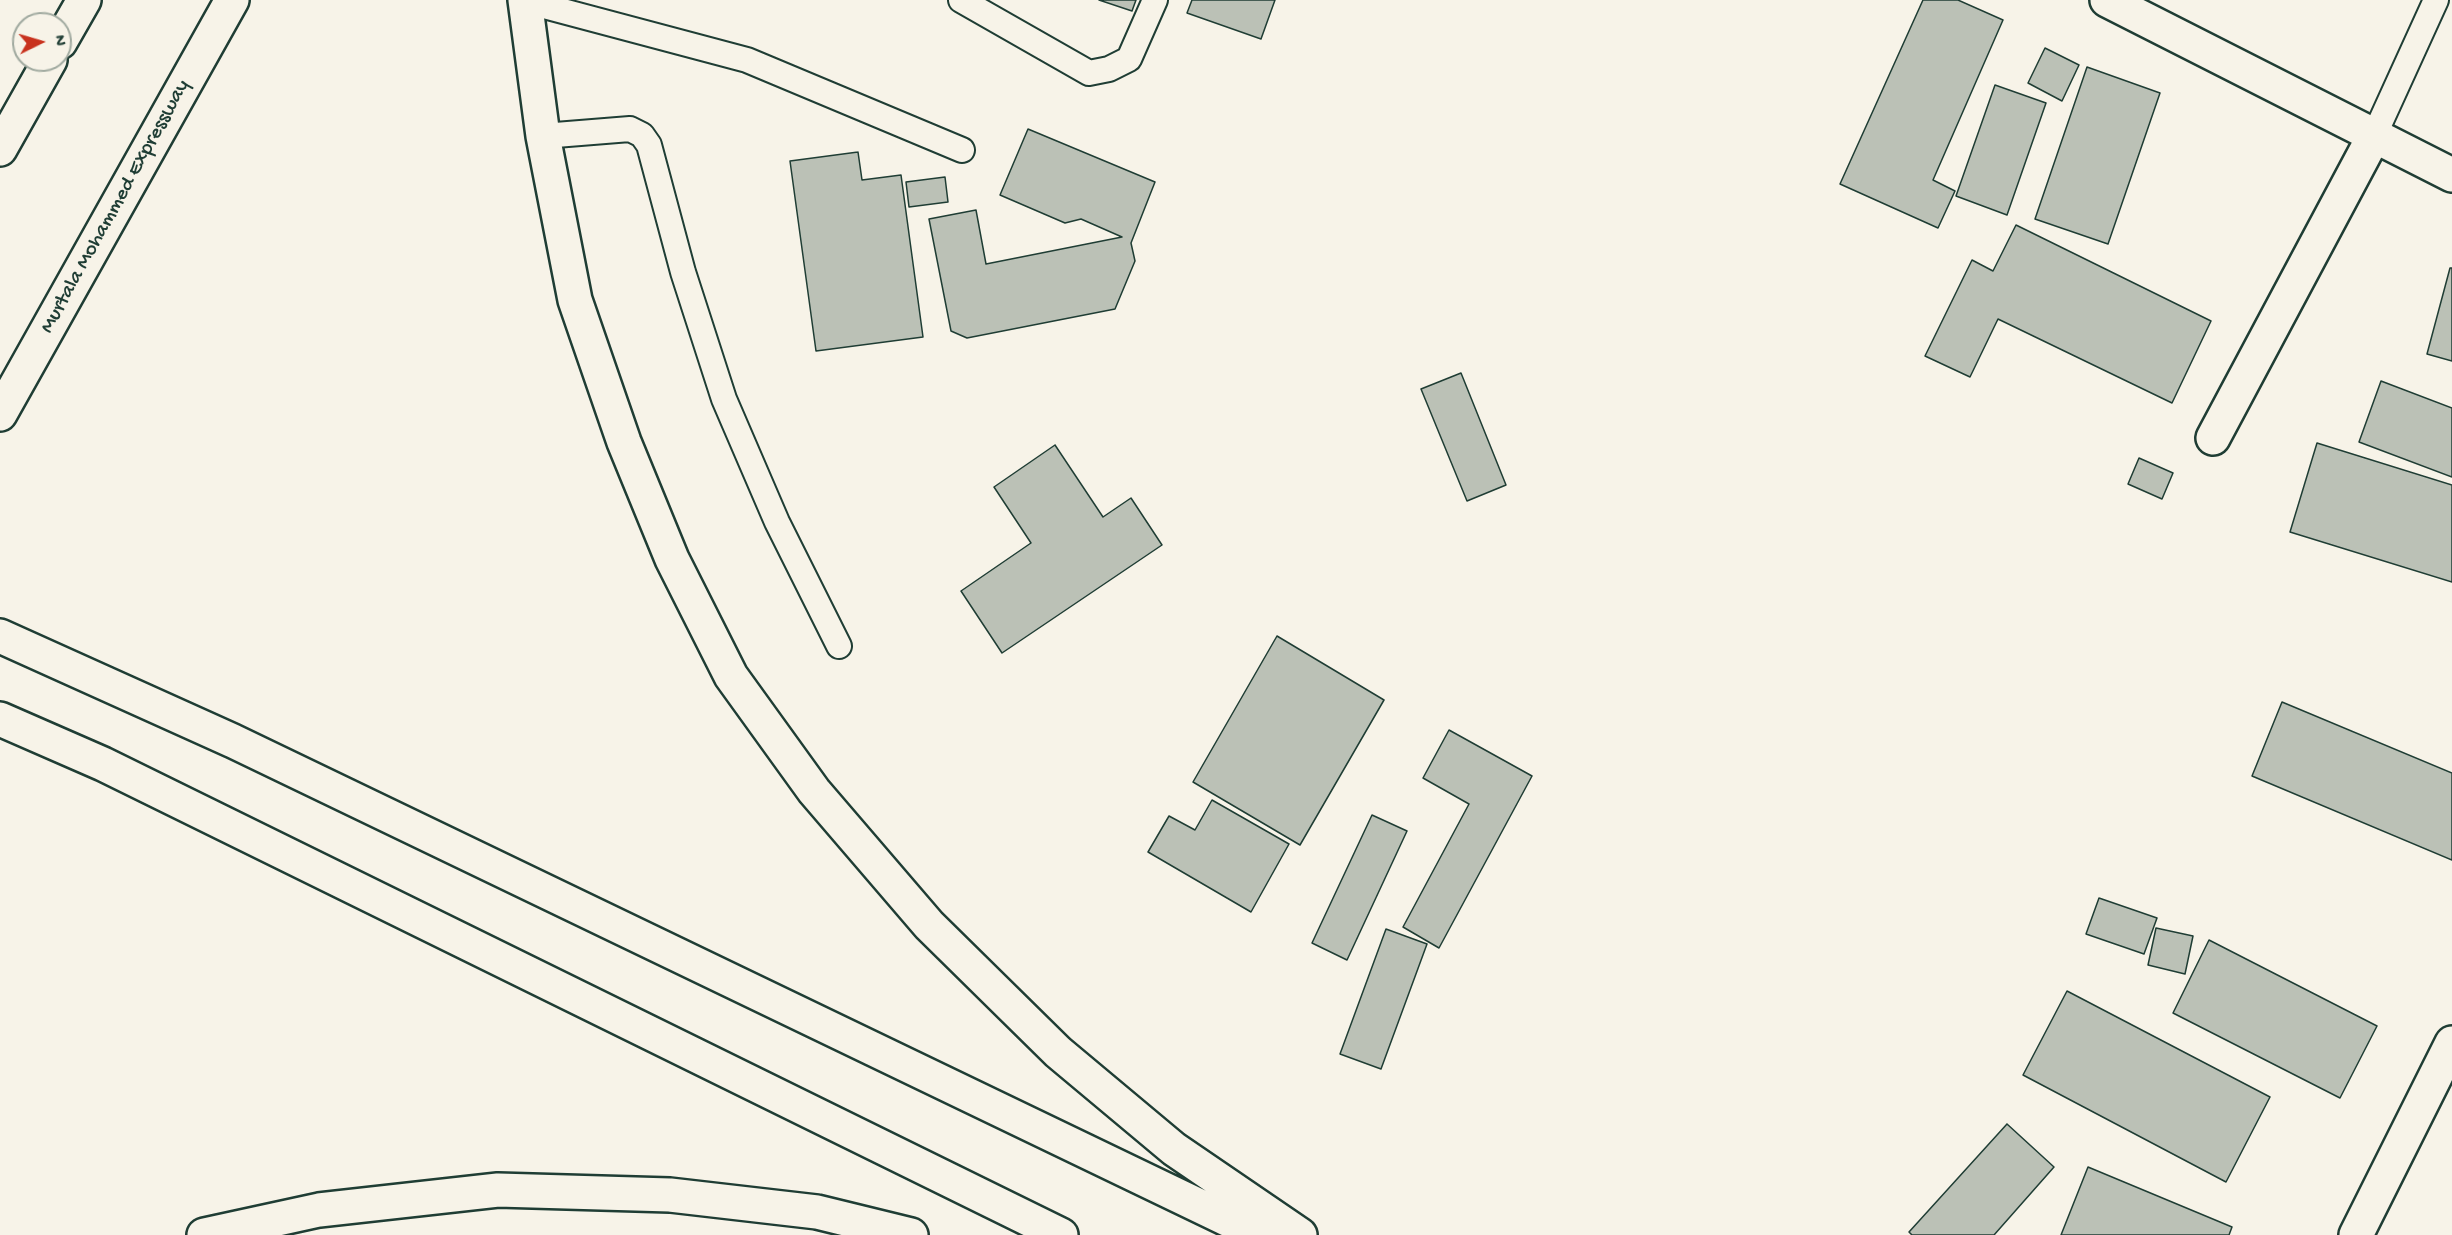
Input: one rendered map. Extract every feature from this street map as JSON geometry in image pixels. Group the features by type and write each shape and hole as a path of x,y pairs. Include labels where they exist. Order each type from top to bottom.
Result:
{"main road":[{"path":"72,21 84,0"},
{"name":"Murtala Mohammed Expressway","path":"0,414 232,0"},
{"path":"525,0 543,136 575,300 624,442 672,559 731,676 814,791 914,908 1025,1020 1058,1052 1174,1149 1300,1235"},
{"path":"2107,0 2452,175"},
{"path":"0,149 43,72"},
{"path":"2213,438 2374,136"},
{"path":"0,636 233,741 1260,1235"},
{"path":"0,719 114,769 1061,1235"},
{"path":"2356,1235 2452,1043"},
{"path":"204,1235 319,1210 498,1190 670,1195 817,1212 911,1235"}],"lane":[{"path":"525,0 747,60 962,150"},
{"path":"961,0 1089,73 1109,69 1129,59 1155,0"},
{"path":"2374,136 2436,0"},
{"path":"543,136 630,129 642,135 649,145 683,272 724,399 777,522 839,646"}],"building":[{"path":"1099,0 1136,0 1132,11"},
{"path":"1192,0 1275,0 1261,39 1187,13"},
{"path":"1923,0 1958,0 2003,20 1933,180 1955,191 1938,228 1840,184"},
{"path":"2045,48 2079,65 2062,101 2028,83"},
{"path":"2087,67 2160,93 2108,244 2035,219"},
{"path":"1995,85 2046,103 2007,215 1956,196"},
{"path":"1028,129 1155,182 1131,243 1135,261 1115,309 967,338 951,331 929,219 976,210 986,264 1122,237 1081,219 1065,223 1000,195"},
{"path":"858,152 862,180 901,175 923,337 816,351 790,161"},
{"path":"945,177 948,202 909,207 906,182"},
{"path":"2016,225 2211,321 2172,403 1998,319 1970,377 1925,356 1972,260 1993,271"},
{"path":"2450,268 2452,268 2452,361 2427,354"},
{"path":"1461,373 1506,485 1467,501 1421,389"},
{"path":"2381,381 2452,408 2452,477 2359,442"},
{"path":"2317,443 2452,485 2452,582 2290,532"},
{"path":"1055,445 1103,517 1131,498 1162,545 1002,653 961,591 1031,543 994,487"},
{"path":"2139,458 2173,473 2162,499 2128,484"},
{"path":"1277,636 1384,700 1300,845 1193,782"},
{"path":"2282,702 2452,773 2452,860 2252,776"},
{"path":"1449,730 1532,776 1439,948 1403,927 1469,804 1423,778"},
{"path":"1212,800 1289,844 1251,912 1148,852 1169,816 1195,830"},
{"path":"1372,815 1407,831 1347,960 1312,943"},
{"path":"2099,898 2157,918 2144,954 2086,934"},
{"path":"2156,928 2193,936 2185,974 2148,965"},
{"path":"1386,929 1427,944 1381,1069 1340,1054"},
{"path":"2209,940 2377,1026 2340,1098 2173,1013"},
{"path":"2067,991 2270,1097 2226,1182 2023,1075"},
{"path":"2007,1124 2054,1167 1994,1235 1912,1235 1909,1232"},
{"path":"2088,1167 2232,1227 2229,1235 2061,1235"}]}
